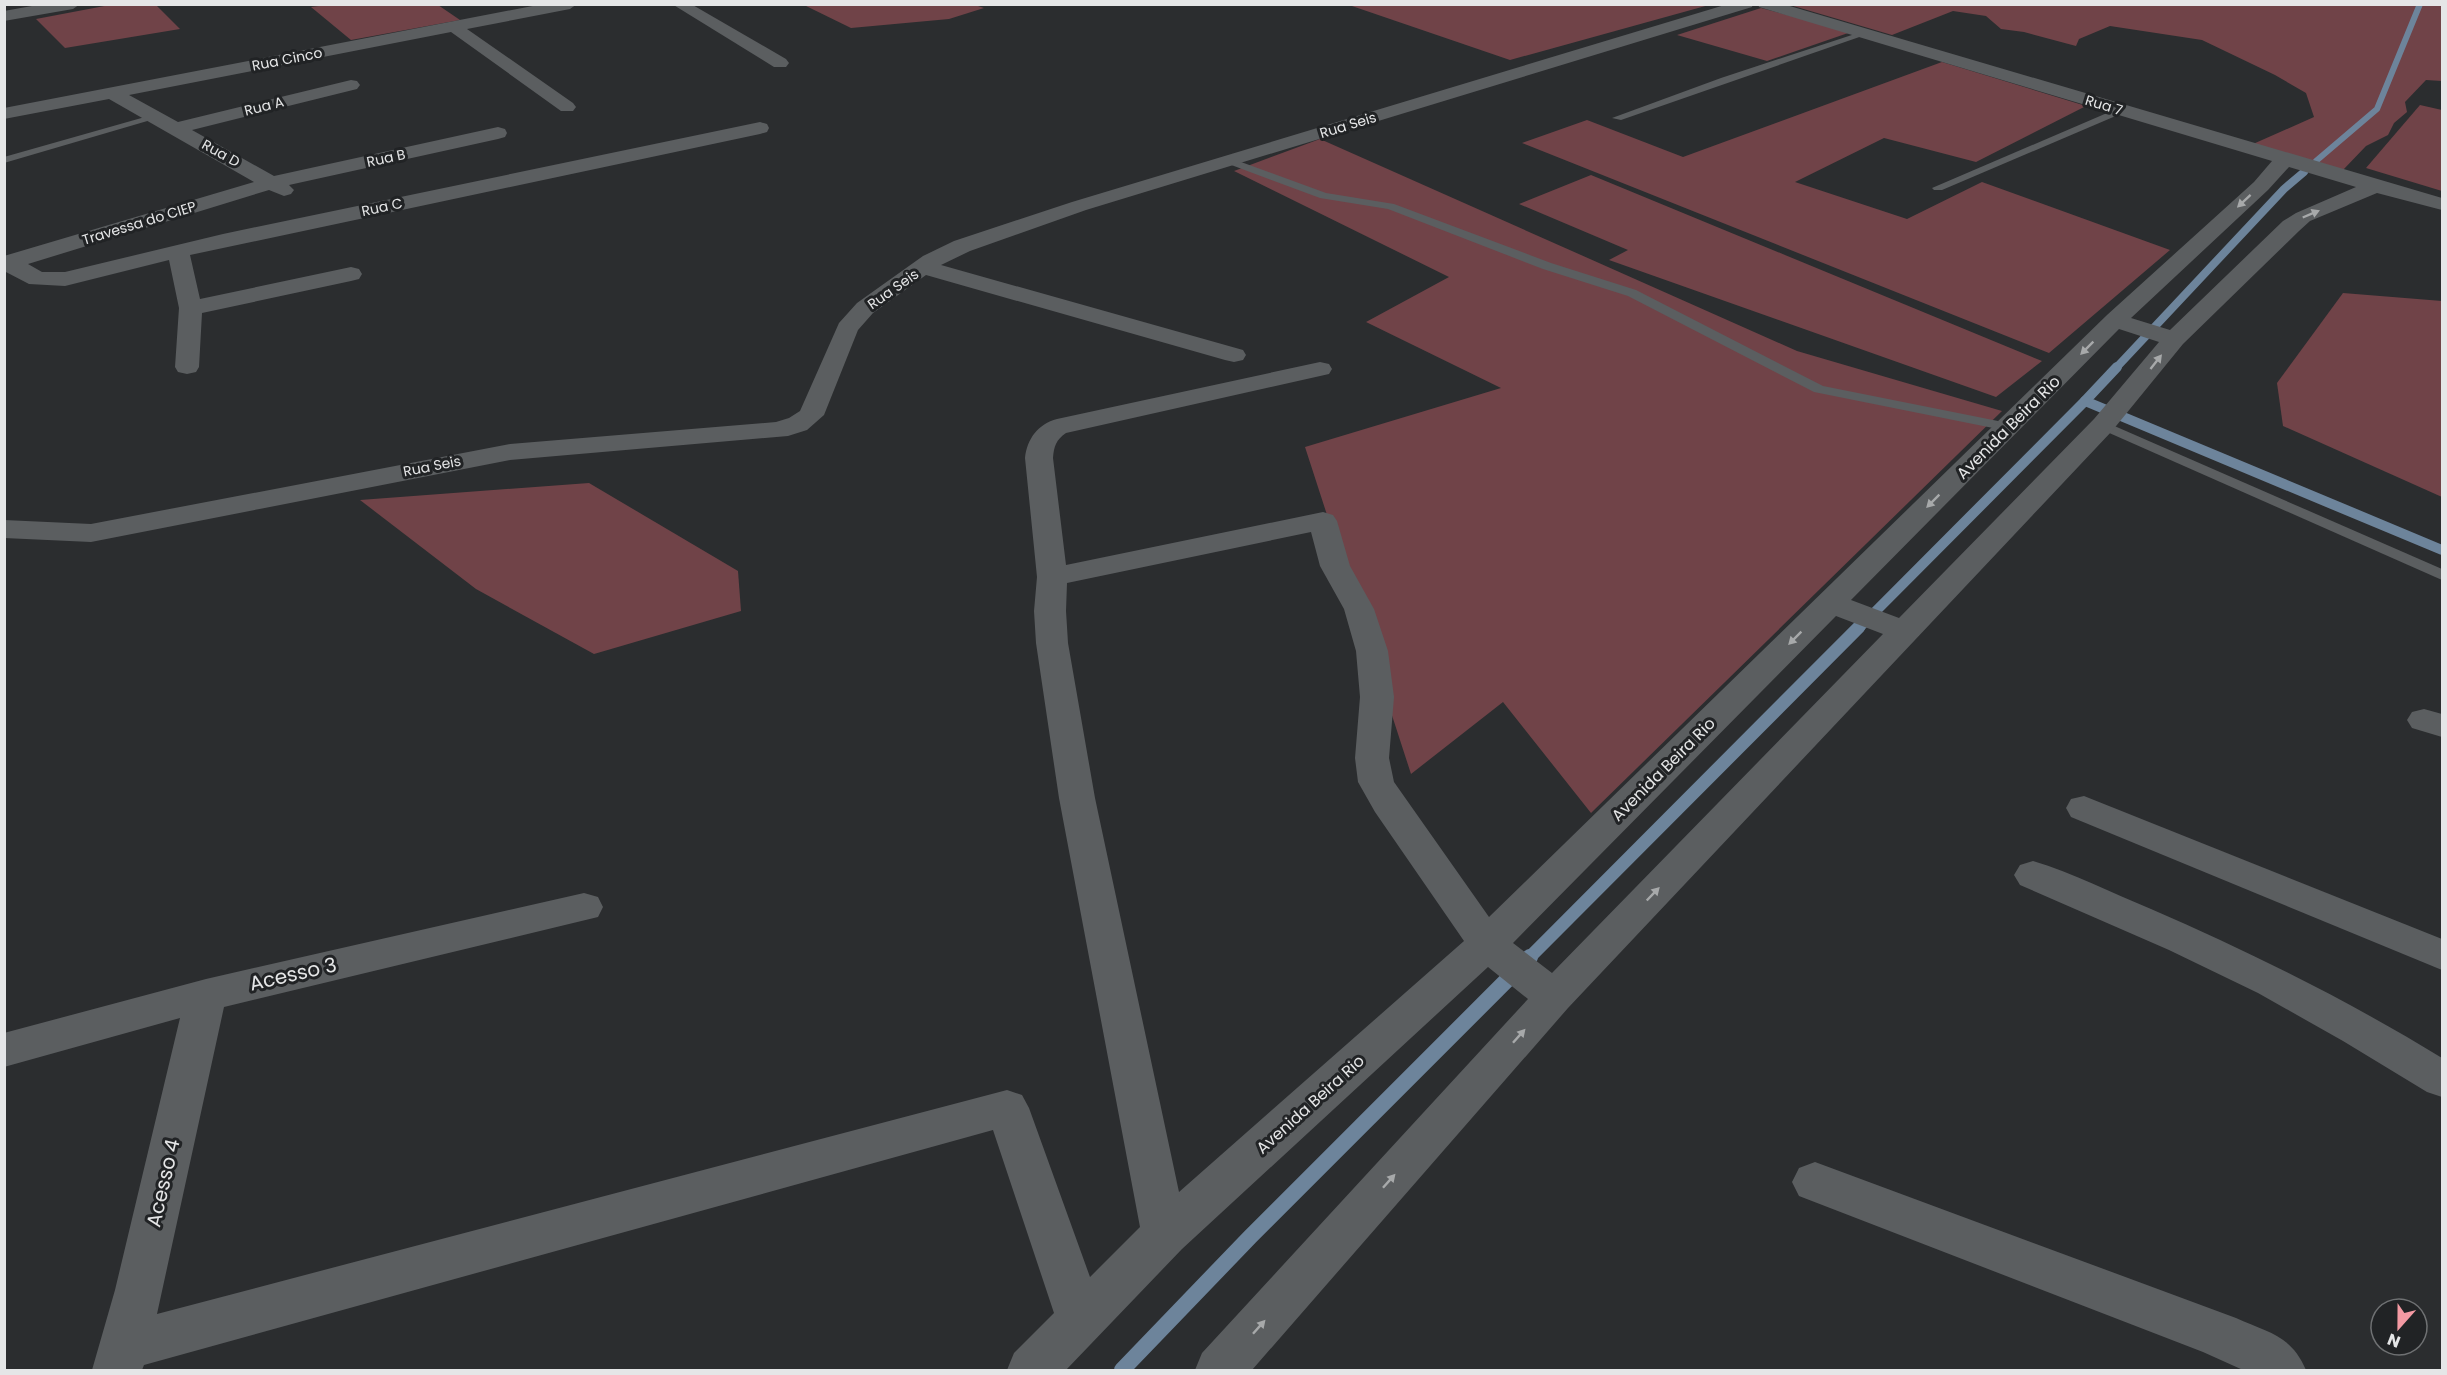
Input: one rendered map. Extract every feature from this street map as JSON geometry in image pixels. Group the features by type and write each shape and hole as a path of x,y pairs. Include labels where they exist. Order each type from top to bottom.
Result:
{"street":[{"path":"4,16 73,4"},
{"name":"Rua Cinco","path":"4,114 570,4"},
{"path":"679,4 780,63"},
{"name":"Rua Seis","path":"4,529 91,533 510,452 779,430 798,424 811,415 847,328 864,308 924,267 963,246 1079,206 1746,4"},
{"name":"Rua 7","path":"1765,4 2442,204"},
{"path":"454,27 567,107"},
{"name":"Rua A","path":"178,128 351,85"},
{"name":"Rua D","path":"112,93 274,182 325,219"},
{"name":"Rua C","path":"7,263 37,279 48,280 325,219 760,128"},
{"name":"Rua B","path":"274,182 498,133"},
{"name":"Avenida Beira Rio","path":"1032,1371 1165,1234 1493,950 1841,607 2008,427 2126,323 2285,159"},
{"name":"Travessa do CIEP","path":"7,263 274,182"},
{"path":"1224,1369 1544,989 1896,628 2110,417 2169,337 2303,217 2375,186"},
{"path":"178,251 191,308 187,367"},
{"path":"924,267 1234,355"},
{"path":"191,308 351,274"},
{"path":"2126,323 2169,337"},
{"path":"1165,1234 1077,798 1052,643 1050,611 1052,577 1039,458 1040,442 1057,428 1320,369"},
{"path":"1052,577 1323,521 1335,566 1359,609 1372,651 1377,697 1372,758 1376,782 1493,950 1544,989"},
{"path":"1841,607 1896,628"},
{"path":"2084,808 2442,955"},
{"path":"2033,875 2270,981 2367,1033 2442,1080"},
{"name":"Acesso 3","path":"4,1050 206,995 584,907"},
{"name":"Acesso 4","path":"120,1359 139,1290 206,995"},
{"path":"120,1359 1007,1108 1081,1320"},
{"path":"1815,1182 2219,1335 2266,1356 2281,1371"}],"lane":[{"path":"1617,118 1864,34"},
{"path":"1938,188 2121,110"},
{"path":"4,160 156,117"},
{"path":"1230,161 1324,196 1390,206 1547,266 1632,293 1819,389 2008,427"},
{"path":"2110,417 2442,575"}],"shaded area":[{"path":"115,4 156,5 180,29 65,48 36,19"},
{"path":"438,5 460,20 351,40 311,7"},
{"path":"804,5 975,5 984,8 949,19 851,28"},
{"path":"1349,5 1709,5 1510,60"},
{"path":"1790,5 2442,5 2442,81 2426,80 2405,102 2407,112 2394,123 2388,135 2366,146 2343,170 2253,144 2314,117 2306,93 2275,75 2202,40 2110,26 2079,39 2076,46 2024,32 2001,29 1986,16 1953,11 1892,35"},
{"path":"1761,8 1851,32 1767,61 1677,35"},
{"path":"1942,62 2086,106 1976,162 1884,138 1795,182 1907,219 1982,182 2170,250 2049,353 1522,143 1587,120 1683,157"},
{"path":"2420,105 2442,110 2442,191 2366,168"},
{"path":"1320,139 1797,351 2002,411 1591,813 1503,702 1411,774 1305,447 1501,388 1366,322 1449,277 1234,171"},
{"path":"1591,175 2042,361 1996,397 1609,260 1628,250 1519,204"},
{"path":"2343,293 2442,301 2442,497 2283,426 2277,383"},
{"path":"589,483 738,571 741,611 594,654 476,589 360,500"}],"waterway":[{"path":"2316,161 2377,109 2420,4"},
{"path":"2116,368 2284,189 2304,172"},
{"path":"2085,401 2117,367"},
{"path":"1858,629 2085,401"},
{"path":"2085,401 2442,550"},
{"path":"1529,958 1859,627"},
{"path":"1122,1370 1250,1237 1529,958"}]}
